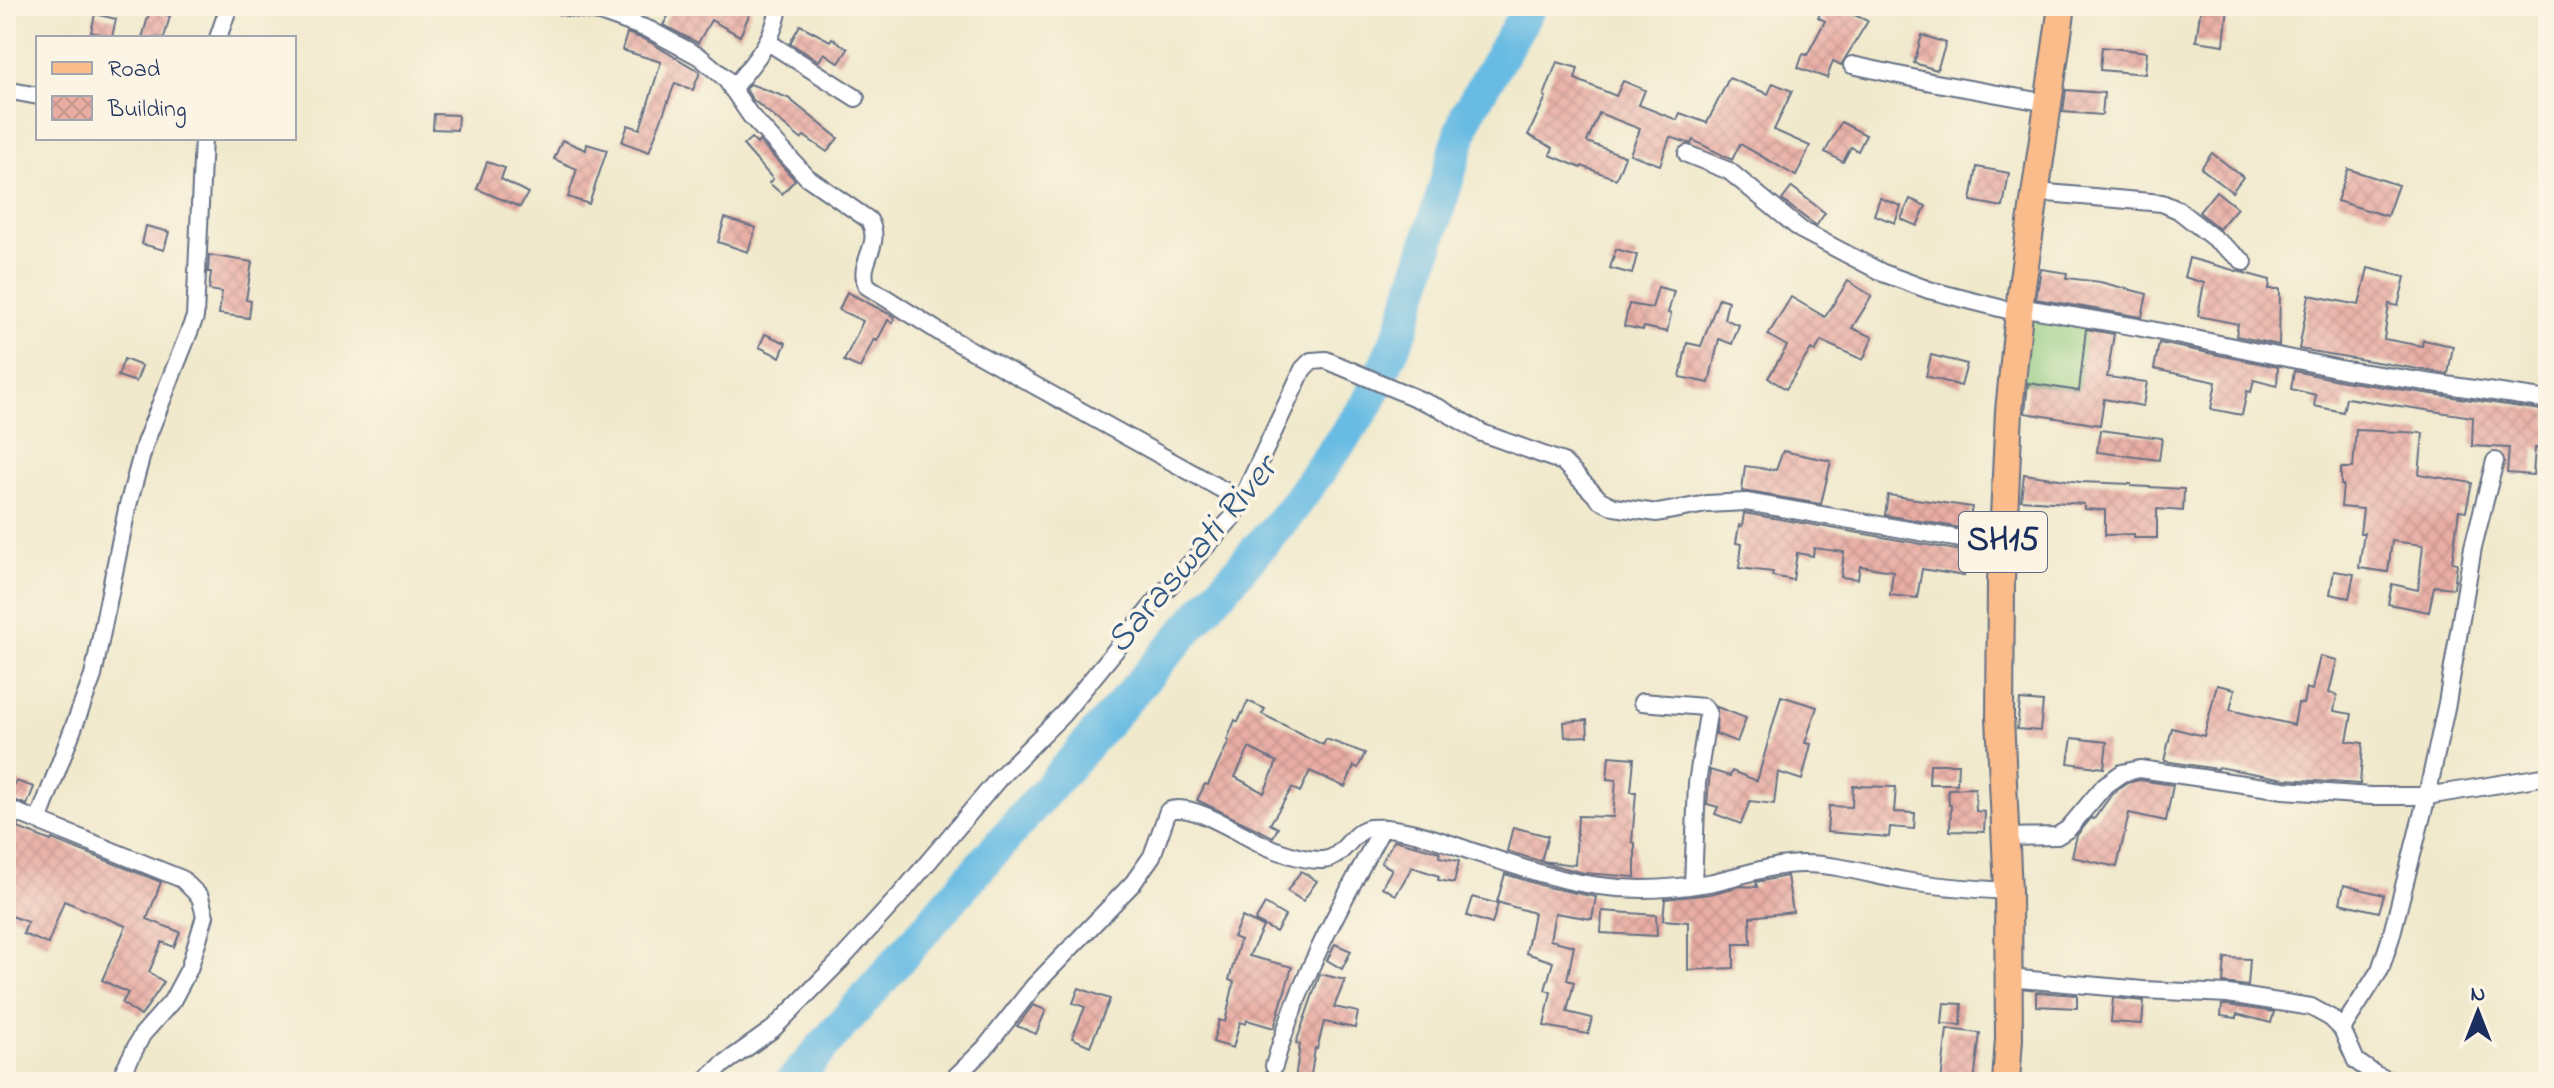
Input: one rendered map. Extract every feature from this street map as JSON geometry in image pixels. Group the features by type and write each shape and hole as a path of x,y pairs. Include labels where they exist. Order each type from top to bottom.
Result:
{"main road":[{"name":"SH15","path":"2006,1082 2008,891 2000,717 2010,398 2019,310 2062,6"}],"street":[{"path":"219,36 229,6"},
{"path":"562,6 600,12 650,30 700,57 725,78 750,115 807,177 869,220 875,239 865,269 867,286 944,335 1241,500"},
{"path":"732,89 768,42 779,6"},
{"path":"768,42 856,98"},
{"path":"1852,65 2048,103"},
{"path":"6,90 36,96"},
{"path":"38,821 93,676 127,509 145,443 195,317 203,140"},
{"path":"1687,154 1729,171 1801,230 1883,273 1929,290 2019,310 2137,327 2345,370 2548,400"},
{"path":"2036,192 2162,203 2185,214 2244,262"},
{"path":"704,1082 773,1029 840,961 1000,777 1063,714 1161,595 1234,516 1303,369 1311,361 1326,360 1439,408 1482,433 1563,462 1600,500 1614,507 1657,513 1707,504 1746,502 2003,549"},
{"path":"2342,1029 2380,970 2427,796 2447,703 2473,547 2495,461"},
{"path":"1642,702 1704,707 1707,710 1697,783 1693,885"},
{"path":"2004,837 2057,836 2068,829 2105,785 2122,773 2140,769 2284,790 2427,796 2548,776"},
{"path":"6,808 182,879 200,897 205,916 189,969 172,1001 142,1035 118,1082"},
{"path":"950,1082 985,1048 1034,986 1133,883 1152,856 1168,811 1179,809 1202,816 1267,847 1317,860 1339,854 1359,832 1369,828 1420,834 1555,879 1603,887 1660,889 1693,885 1801,863 1906,881 2008,891"},
{"path":"1274,1066 1288,1018 1304,981 1346,893 1382,829"},
{"path":"2008,978 2228,994 2311,1007 2331,1018 2342,1029 2356,1061 2393,1082"}],"green space":[{"path":"2023,301 2090,309 2079,390 2015,381"}],"building":[{"path":"674,6 753,6 740,36 711,20 698,43 663,25"},
{"path":"1824,6 1845,6 1843,10 1868,21 1841,65 1833,61 1827,78 1798,68 1803,54 1807,55 1825,21 1818,17"},
{"path":"2201,6 2228,6 2224,45 2196,41"},
{"path":"150,10 170,16 165,36 143,36"},
{"path":"95,14 116,19 112,36 91,32"},
{"path":"800,25 830,41 832,38 848,49 839,63 824,53 819,61 790,43"},
{"path":"627,33 646,40 700,72 693,90 675,83 649,152 622,142 628,125 640,129 661,62 622,50"},
{"path":"1922,35 1946,43 1937,70 1914,63"},
{"path":"2102,47 2147,52 2145,74 2100,70"},
{"path":"1557,62 1578,68 1575,79 1616,96 1623,81 1645,90 1639,105 1677,120 1680,113 1707,123 1729,78 1768,94 1773,83 1792,91 1774,130 1810,146 1796,176 1740,144 1732,160 1693,140 1691,144 1670,137 1660,165 1630,154 1640,129 1599,113 1587,142 1625,156 1616,179 1581,168 1550,155 1553,148 1528,135 1546,97"},
{"path":"750,84 788,98 838,138 827,152 804,136 801,139 752,99 746,89"},
{"path":"2066,90 2104,93 2102,115 2063,112"},
{"path":"434,114 458,115 457,130 433,129"},
{"path":"1841,122 1866,135 1858,151 1851,147 1843,162 1825,152"},
{"path":"751,138 757,144 759,141 795,180 782,194 769,183 773,179 743,145"},
{"path":"562,140 586,150 587,144 607,150 589,204 568,197 577,169 554,159"},
{"path":"2212,153 2243,177 2232,192 2201,168"},
{"path":"487,162 505,168 501,179 528,193 520,207 477,189"},
{"path":"1977,167 2009,173 2003,207 1971,201"},
{"path":"2348,169 2398,185 2387,216 2337,201"},
{"path":"1792,187 1825,213 1816,226 1782,200"},
{"path":"2216,191 2237,208 2219,229 2199,212"},
{"path":"1880,198 1901,206 1895,223 1874,215"},
{"path":"1910,199 1926,206 1917,226 1901,219"},
{"path":"725,218 756,228 748,252 718,242"},
{"path":"146,226 169,232 164,250 142,244"},
{"path":"1616,249 1637,255 1632,274 1610,268"},
{"path":"209,255 252,262 246,300 251,301 249,318 219,314 222,292 209,290"},
{"path":"2189,258 2270,280 2269,289 2280,289 2279,345 2236,336 2238,324 2198,316 2204,283 2184,277"},
{"path":"2368,268 2405,277 2398,306 2389,304 2384,339 2422,346 2423,340 2453,346 2448,374 2299,349 2309,295 2359,305"},
{"path":"2041,269 2067,273 2066,278 2100,282 2147,294 2142,317 2036,299"},
{"path":"1848,281 1872,296 1852,328 1873,337 1863,360 1821,341 1815,352 1811,349 1786,389 1768,378 1787,346 1768,335 1791,297 1825,317"},
{"path":"1658,287 1674,291 1667,332 1624,326 1629,304 1652,308"},
{"path":"847,292 895,317 892,323 888,320 877,341 874,339 860,368 844,361 863,321 839,310"},
{"path":"1719,298 1728,301 1724,319 1739,325 1732,344 1719,339 1709,383 1680,377 1687,343 1701,346"},
{"path":"2086,329 2114,334 2107,377 2147,382 2143,406 2104,399 2100,425 2025,413 2028,383 2079,391"},
{"path":"765,334 786,343 780,357 759,347"},
{"path":"2159,343 2278,367 2277,386 2254,380 2251,392 2247,391 2242,415 2211,409 2216,382 2154,369"},
{"path":"1931,355 1967,364 1961,386 1926,376"},
{"path":"124,359 142,366 136,382 118,376"},
{"path":"2294,371 2548,411 2548,450 2535,448 2533,475 2507,473 2509,448 2472,446 2473,417 2346,398 2343,412 2314,406 2316,395 2291,389"},
{"path":"2100,430 2162,438 2159,460 2097,452"},
{"path":"2356,430 2423,433 2419,474 2472,483 2466,511 2459,510 2452,562 2457,563 2454,588 2434,586 2429,612 2388,604 2392,584 2418,590 2423,545 2392,541 2388,572 2359,568 2364,533 2360,533 2363,509 2341,507 2341,468 2353,468"},
{"path":"1783,451 1831,461 1821,504 1742,491 1745,466 1776,470"},
{"path":"2024,474 2080,482 2184,489 2183,511 2157,509 2157,538 2134,538 2134,534 2105,535 2105,510 2084,509 2084,504 2021,500"},
{"path":"1888,495 1972,507 1967,529 1885,515"},
{"path":"1744,513 1968,552 1964,576 1922,569 1917,598 1890,595 1893,571 1860,566 1858,579 1841,577 1844,552 1814,548 1813,556 1797,553 1793,580 1772,576 1773,572 1739,568 1742,544 1736,543"},
{"path":"2334,571 2354,574 2349,598 2330,594"},
{"path":"2320,656 2337,660 2329,693 2337,695 2334,711 2352,714 2347,741 2363,743 2360,784 2285,779 2164,761 2172,728 2204,736 2217,685 2235,689 2230,710 2294,725 2298,703 2303,704 2306,688 2312,690"},
{"path":"1781,696 1817,707 1805,743 1811,744 1802,780 1778,772 1774,804 1750,801 1741,824 1715,814 1718,807 1707,804 1710,770 1730,776 1732,771 1757,781"},
{"path":"2020,700 2043,702 2040,731 2017,729"},
{"path":"1248,701 1265,709 1262,714 1323,745 1326,739 1365,753 1358,768 1354,766 1345,787 1310,771 1300,792 1292,788 1270,824 1278,828 1273,837 1197,800 1205,784 1208,785 1229,741 1235,720 1238,722","holes":["1249,748 1277,762 1264,793 1235,777"]},
{"path":"1717,707 1746,718 1737,742 1716,734"},
{"path":"1587,720 1588,736 1565,737 1564,722"},
{"path":"2072,738 2107,742 2104,768 2068,763"},
{"path":"1609,756 1634,758 1631,792 1636,792 1632,842 1635,843 1635,877 1584,873 1553,865 1507,851 1513,827 1548,836 1541,861 1575,865 1578,816 1613,817 1616,780 1607,779"},
{"path":"1930,764 1958,764 1957,784 1929,784"},
{"path":"2140,780 2173,785 2166,821 2129,813 2117,867 2072,857 2077,835 2091,818 2094,819 2112,794 2127,783"},
{"path":"16,781 34,787 27,805 9,798"},
{"path":"1853,786 1896,787 1894,812 1915,813 1914,829 1890,827 1889,837 1827,832 1829,806 1852,807"},
{"path":"1975,788 1976,811 1985,812 1984,832 1950,831 1948,789"},
{"path":"6,820 19,825 18,828 161,882 147,919 180,932 174,947 162,942 149,972 164,982 141,1016 122,1003 128,993 102,980 126,926 64,901 48,944 23,934 28,922 6,914"},
{"path":"1394,840 1440,852 1439,857 1459,861 1454,883 1438,880 1439,876 1412,867 1396,895 1382,887 1392,869 1381,863"},
{"path":"1301,871 1317,881 1303,901 1287,891"},
{"path":"1505,874 1596,897 1592,919 1555,913 1550,940 1574,946 1567,980 1574,982 1567,1012 1592,1018 1588,1034 1544,1026 1551,992 1545,990 1553,962 1526,953 1534,913 1497,902"},
{"path":"1787,876 1793,912 1750,917 1751,944 1734,944 1734,968 1688,970 1688,922 1663,920 1665,899 1710,894 1741,886 1757,887 1756,882"},
{"path":"2344,885 2384,895 2379,912 2340,903"},
{"path":"1473,897 1498,904 1492,924 1467,916"},
{"path":"1265,904 1285,916 1276,932 1255,921"},
{"path":"1602,911 1656,915 1657,936 1601,933"},
{"path":"1242,917 1263,927 1249,956 1292,967 1274,1028 1247,1020 1246,1024 1240,1022 1233,1048 1213,1042 1219,1020 1225,1022 1234,982 1229,980 1240,940 1233,937"},
{"path":"1335,944 1351,951 1342,969 1327,960"},
{"path":"2225,958 2250,959 2248,986 2223,983"},
{"path":"1320,974 1345,980 1334,1007 1358,1012 1355,1028 1324,1022 1315,1048 1310,1082 1295,1080 1300,1044 1296,1043"},
{"path":"1079,988 1110,999 1090,1046 1072,1038 1085,1007 1073,1003"},
{"path":"2036,992 2077,995 2077,1008 2036,1006"},
{"path":"2113,998 2144,1001 2142,1024 2111,1022"},
{"path":"1944,1003 1962,1004 1961,1025 1942,1024"},
{"path":"1033,1005 1046,1010 1036,1034 1017,1026"},
{"path":"2222,1005 2274,1012 2271,1023 2237,1014 2237,1018 2221,1016"},
{"path":"1947,1029 1980,1033 1974,1082 1941,1082"}],"waterway":[{"name":"Saraswati River","path":"792,1082 1288,514 1367,405 1402,328 1467,114 1530,6"}]}
